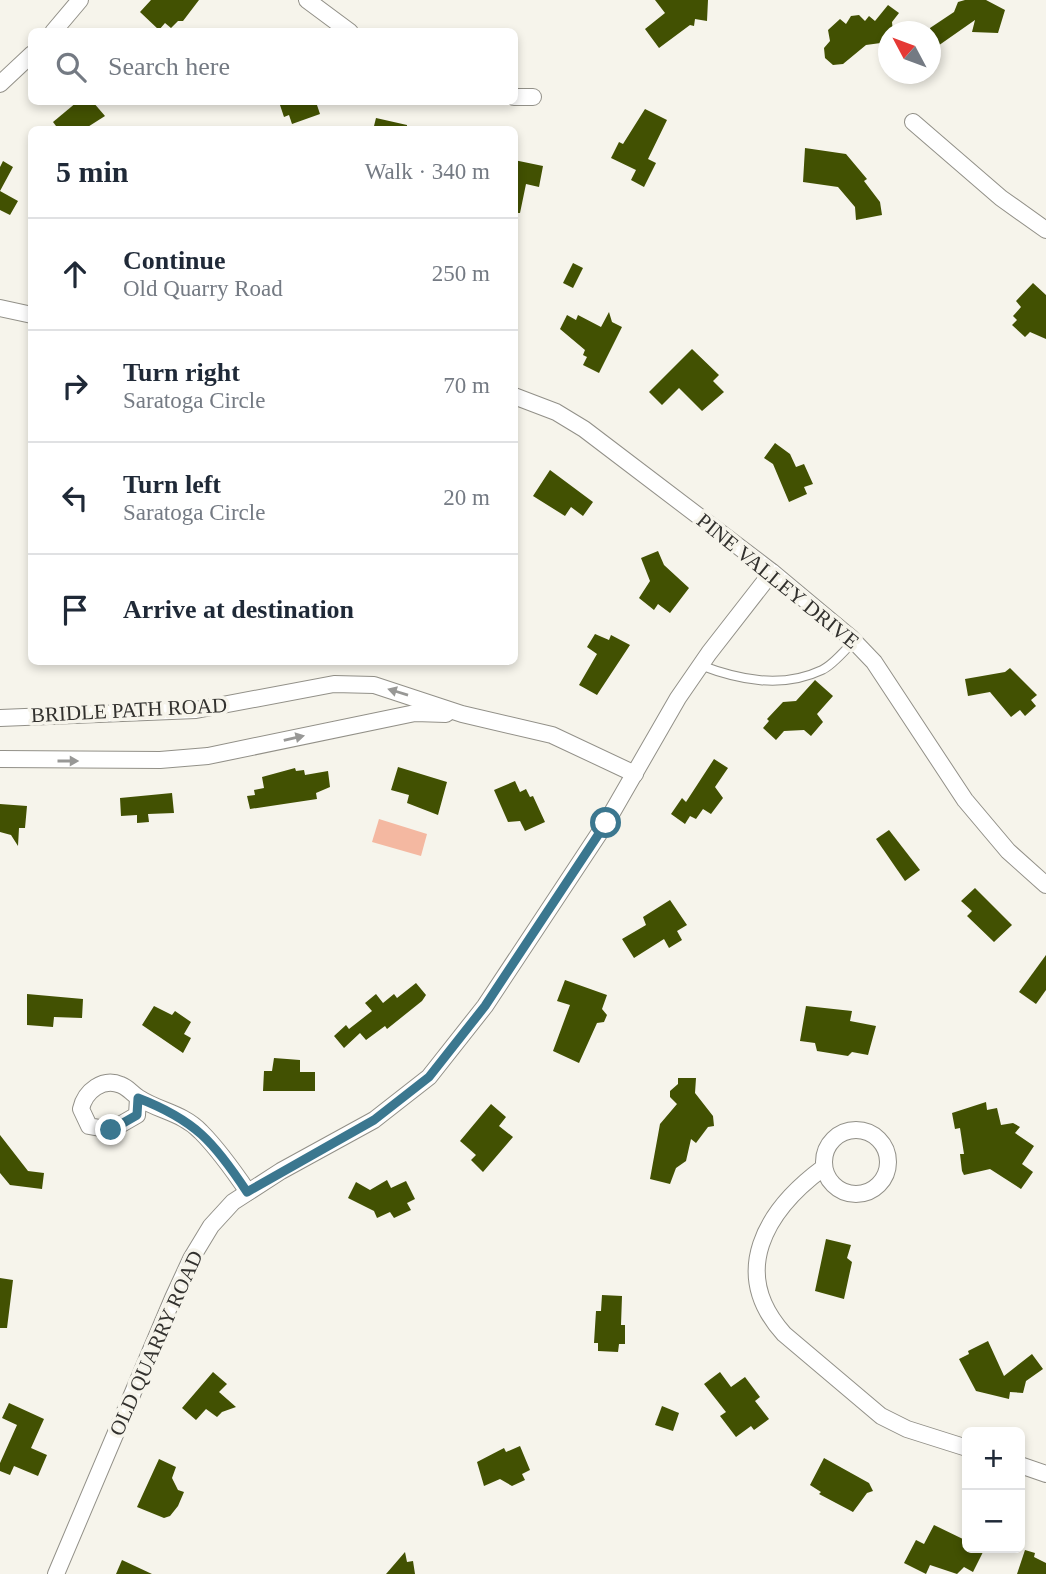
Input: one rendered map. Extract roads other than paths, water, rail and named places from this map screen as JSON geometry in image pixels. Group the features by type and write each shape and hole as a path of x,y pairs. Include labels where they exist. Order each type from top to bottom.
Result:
{"street":[{"path":"56,28 80,0"},
{"path":"307,0 345,28"},
{"path":"0,84 28,58"},
{"path":"518,97 533,97"},
{"path":"913,122 1001,198 1046,230"},
{"path":"0,308 28,314"},
{"name":"PINE VALLEY DRIVE","path":"518,398 556,412 584,429 772,572 854,641 874,662 965,800 1008,851 1046,885"},
{"name":"OLD QUARRY ROAD","path":"56,1574 191,1259 211,1226 247,1192 374,1120 429,1077 485,1006 606,823 700,665 772,572"},
{"name":"BRIDLE PATH ROAD","path":"0,718 196,710 334,684 354,684 394,690 462,714 552,735 635,774"},
{"name":"BRIDLE PATH ROAD","path":"0,759 160,760 208,756 415,713 462,714"},
{"path":"138,1098 173,1111 199,1129 227,1161 247,1192"},
{"path":"850,1129 864,1131 876,1138 888,1161 879,1186 870,1194 856,1195 834,1185 822,1168 822,1157 831,1142 850,1129"},
{"path":"822,1168 797,1188 777,1211 755,1274 759,1298 771,1320 784,1334 881,1416 907,1429 962,1446"},
{"path":"1025,1467 1046,1474"}],"lane":[{"path":"700,665 761,682 791,678 824,670 854,641"}]}
